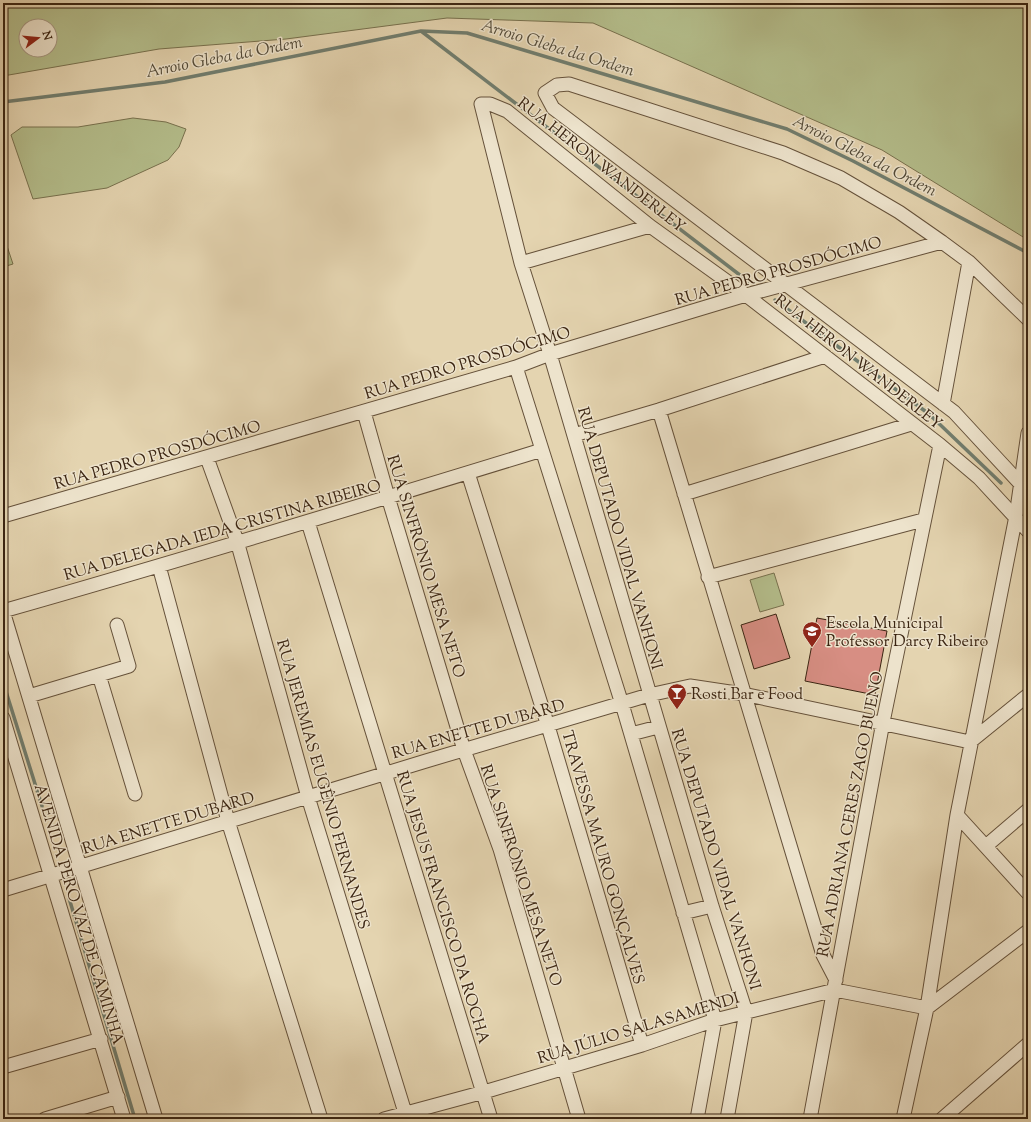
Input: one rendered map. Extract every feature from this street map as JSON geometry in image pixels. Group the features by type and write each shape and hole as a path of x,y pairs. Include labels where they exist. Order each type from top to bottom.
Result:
{"street":[{"name":"RUA HERON WANDERLEY","path":"942,242 899,212 841,178 783,153 569,84 557,85 545,92 553,108 954,412 1024,487"},
{"name":"RUA HERON WANDERLEY","path":"481,104 490,104 507,111 650,226 746,295 910,424 940,445 979,478 1016,516 1028,531"},
{"name":"RUA DEPUTADO VIDAL VANHONI","path":"481,104 521,263 550,354 712,906 746,1012 727,1119"},
{"path":"521,263 650,226"},
{"path":"942,242 969,262 1028,319"},
{"name":"RUA PEDRO PROSDÓCIMO","path":"3,516 207,458 516,367 550,354 746,295 942,242"},
{"path":"943,404 969,262"},
{"path":"574,435 659,410 825,356"},
{"path":"516,367 622,704 715,1020 697,1119"},
{"path":"659,410 743,694 823,956 835,985"},
{"name":"RUA SINFRÔNIO MESA NETO","path":"364,412 464,750 500,849 579,1119"},
{"path":"684,494 910,424"},
{"path":"903,1119 927,1008 970,742 1016,516 1024,487 1028,436"},
{"name":"RUA ADRIANA CERES ZAGO BUENO","path":"810,1119 883,722 923,520 940,445"},
{"name":"RUA DELEGADA IEDA CRISTINA RIBEIRO","path":"3,611 159,566 236,541 308,522 542,450"},
{"name":"RUA JEREMIAS EUGÊNIO FERNANDES","path":"207,458 236,541 308,797 406,1116"},
{"name":"TRAVESSA MAURO GONÇALVES","path":"468,473 548,726 642,1045"},
{"path":"708,577 923,520"},
{"name":"RUA JESUS FRANCISCO DA ROCHA","path":"308,522 384,773 492,1119"},
{"path":"159,566 228,821 321,1119"},
{"name":"AVENIDA PERO VAZ DE CAMINHA","path":"3,611 156,1119"},
{"path":"29,696 129,666 117,625"},
{"path":"99,675 135,794"},
{"name":"RUA ENETTE DUBARD","path":"3,890 384,773 548,726 649,695 690,686 743,694 883,722 970,742"},
{"path":"970,742 1028,694"},
{"name":"AVENIDA PERO VAZ DE CAMINHA","path":"3,718 52,875 124,1119"},
{"path":"631,734 658,726"},
{"path":"986,846 1028,810"},
{"path":"957,815 1028,893"},
{"path":"683,913 712,906"},
{"path":"927,1008 1028,932"},
{"name":"RUA JÚLIO SALASAMENDI","path":"384,1119 406,1116 642,1045 715,1020 835,985 927,1008"},
{"path":"3,1067 101,1039"},
{"path":"942,1119 1028,1044"},
{"path":"45,1119 118,1097"}],"green space":[{"path":"3,3 1028,3 1028,240 882,150 593,23 447,18 286,39 159,49 3,76"},
{"path":"133,118 166,122 186,129 179,147 168,160 107,188 33,199 11,135 22,127 78,127"},
{"path":"3,234 13,264 3,267"},
{"path":"774,573 784,605 760,612 750,580"}],"building":[{"path":"776,614 790,658 754,669 741,625"},
{"path":"817,618 887,631 875,695 805,681"}],"waterway":[{"path":"421,31 749,282"},
{"name":"Arroio Gleba da Ordem","path":"3,102 165,82 421,31 467,33 787,129 853,161 1028,253"},
{"path":"775,300 929,414 1001,483"},
{"path":"1023,508 1028,513"},
{"path":"3,682 42,806"},
{"path":"69,898 135,1119"}],"place":[{"name":"Escola Municipal Professor Darcy Ribeiro","path":"812,648"},
{"name":"Rosti Bar e Food","path":"677,710"}]}
